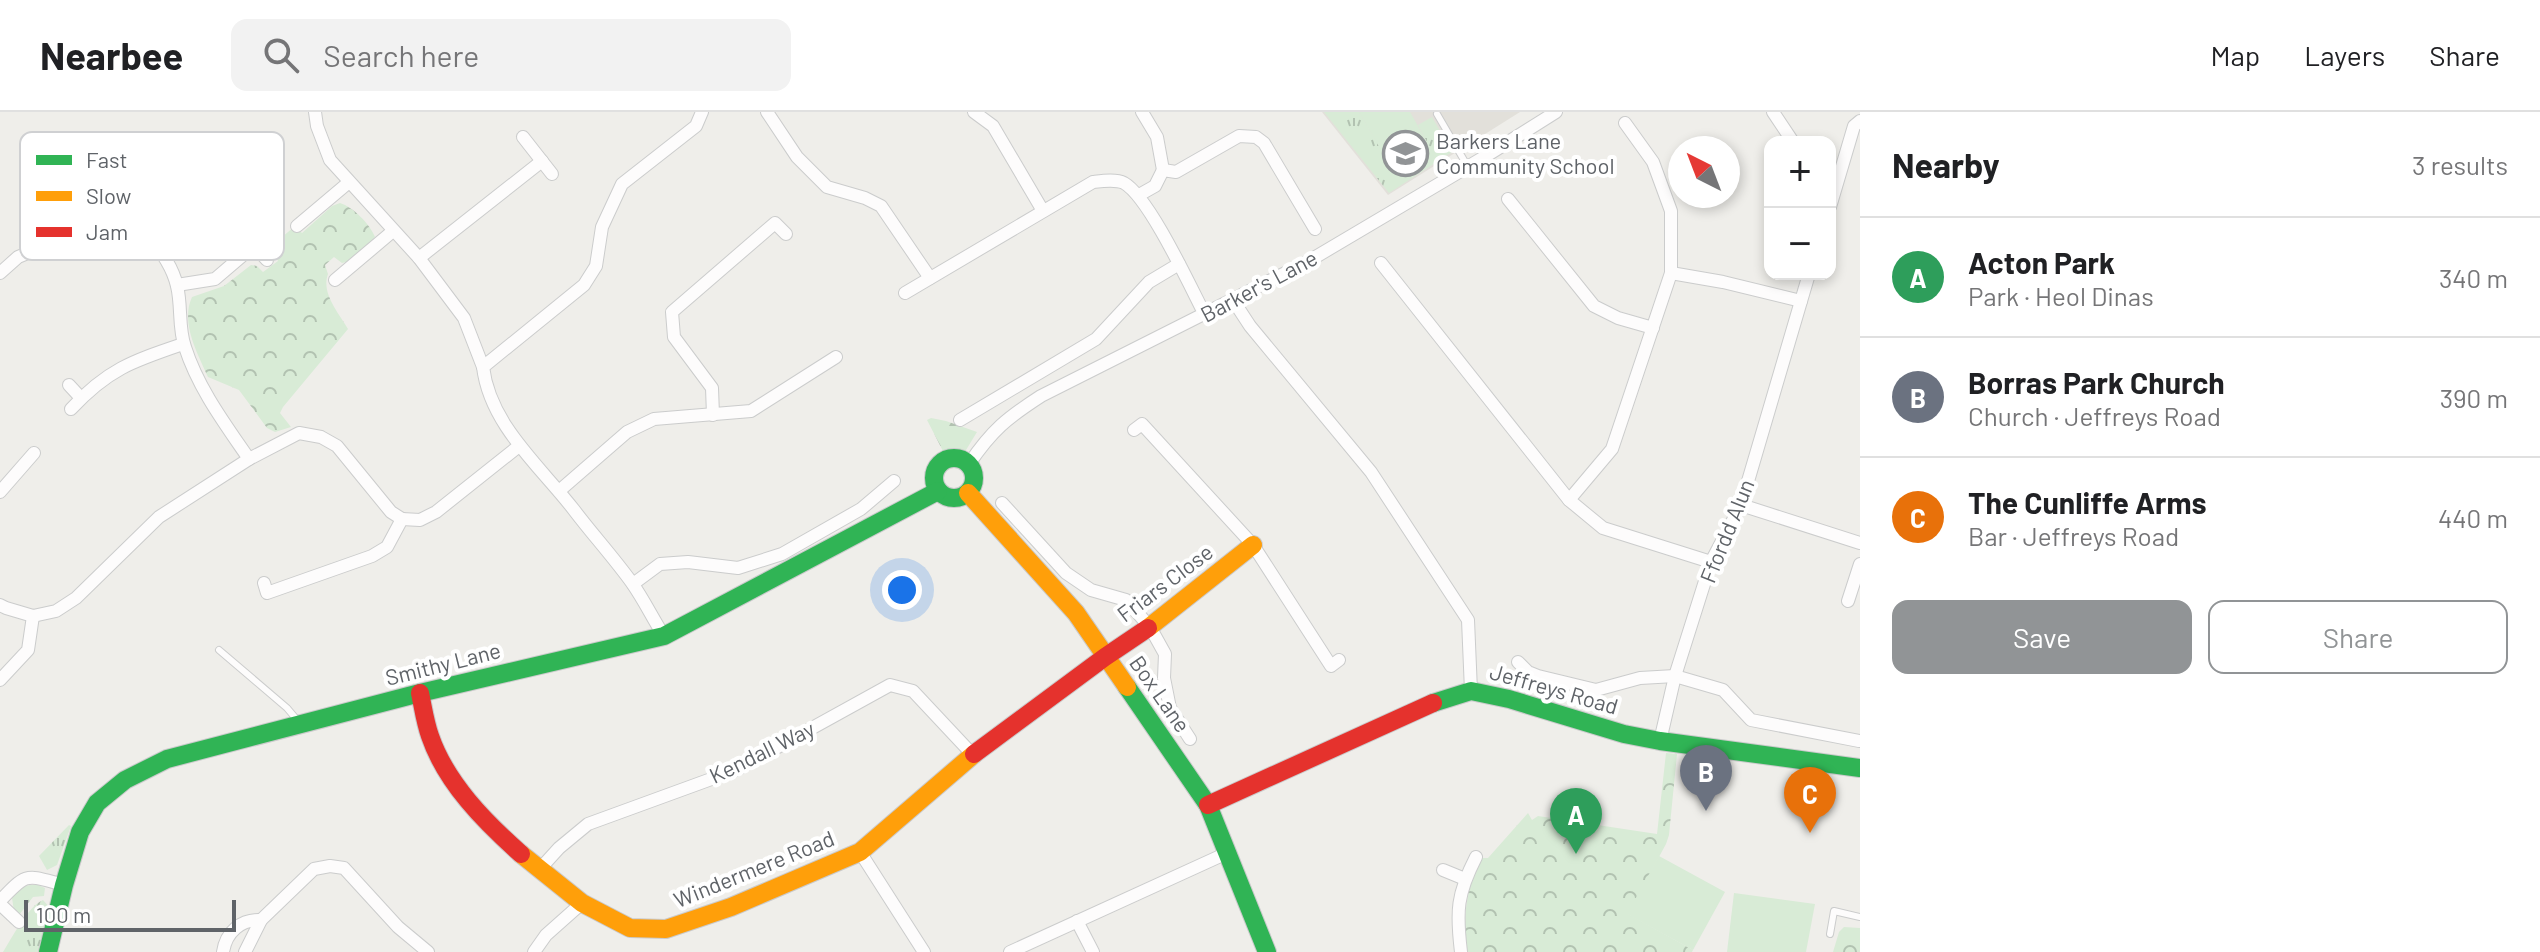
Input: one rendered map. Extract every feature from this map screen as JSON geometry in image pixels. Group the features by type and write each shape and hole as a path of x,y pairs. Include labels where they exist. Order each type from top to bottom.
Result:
{"street":[{"path":"315,112 330,160 419,258 464,318 494,405 519,446 633,584 664,636"},
{"path":"483,367 584,285 596,266 602,227 622,184 696,126 702,112"},
{"path":"974,112 993,126 1043,211"},
{"path":"1139,195 1155,186 1163,170 1157,137 1142,112"},
{"name":"Barker's Lane","path":"969,464 987,437 1008,417 1041,396 1307,262 1556,112"},
{"path":"1773,112 1789,136"},
{"path":"770,113 797,157 827,187 881,206 930,278"},
{"path":"1836,169 1854,126 1860,121"},
{"path":"1569,500 1612,449 1671,273 1671,211 1653,162 1625,123"},
{"path":"1163,170 1176,172 1239,136 1256,137 1264,143 1315,229"},
{"path":"523,137 552,174"},
{"path":"419,258 542,161"},
{"path":"905,293 1093,182 1121,181 1139,195 1205,315"},
{"path":"293,210 300,224 348,183"},
{"path":"1508,199 1594,306 1618,318 1653,328"},
{"path":"713,415 712,388 674,337 672,312 775,223 786,234"},
{"path":"337,273 393,231"},
{"path":"0,273 20,256"},
{"path":"167,260 177,285 183,344 191,364 217,413 249,459"},
{"path":"177,285 215,279 237,260"},
{"path":"1381,263 1569,500 1603,528 1711,562"},
{"path":"960,420 1096,339 1149,282 1179,264"},
{"path":"1671,273 1801,301"},
{"name":"Ffordd Alun","path":"1660,741 1675,676 1711,562 1741,505 1807,280"},
{"path":"1233,300 1250,326 1371,472 1468,620 1471,691"},
{"path":"71,409 111,372 183,344"},
{"path":"559,491 627,432 654,419 751,411 836,357"},
{"path":"69,385 81,398"},
{"path":"968,399 974,412"},
{"name":"Friars Close","path":"1142,424 1253,545 1331,667"},
{"path":"0,605 33,616 56,611 76,598 159,517 249,459 299,433 321,437 337,446 391,512 402,519 420,520 436,512 519,446"},
{"path":"0,492 19,460 34,453"},
{"path":"957,457 969,464 974,481 968,493 956,498 938,491 933,474 939,464 957,457"},
{"path":"633,584 660,564 688,562 738,568 782,554 861,509 894,481"},
{"name":"Smithy Lane","path":"48,952 80,832 97,803 125,780 167,759 420,693 664,636 938,491"},
{"name":"Box Lane","path":"968,493 1076,613 1208,805 1267,952"},
{"path":"1002,503 1066,573 1091,590 1126,600 1150,627 1165,654 1164,678 1170,708 1190,739"},
{"path":"1741,505 1860,543"},
{"path":"267,593 372,556 387,547 402,519"},
{"name":"Friars Close","path":"1105,657 1150,627 1253,545"},
{"path":"1848,601 1860,564"},
{"path":"0,680 28,650 33,616"},
{"name":"Windermere Road","path":"420,693 430,737 450,777 491,827 582,903 630,928 666,929 731,907 860,852 973,755 1105,657"},
{"name":"Jeffreys Road","path":"1518,662 1528,672 1538,676 1596,690 1640,678 1675,676 1723,690 1751,720 1859,741"},
{"name":"Kendall Way","path":"539,870 588,824 736,770 890,685 913,691 973,755"},
{"name":"Jeffreys Road","path":"1208,805 1444,698 1471,691 1509,699 1624,734 1860,768"},
{"path":"860,852 924,952"},
{"path":"1010,952 1227,853"},
{"path":"1461,952 1456,917 1465,879 1476,857"},
{"path":"245,952 261,920 314,869 330,866 344,868 398,927 428,952"},
{"path":"1443,870 1465,879"},
{"path":"19,922 0,903 24,877 64,885"},
{"path":"534,952 546,935 582,903"},
{"path":"223,952 226,938 233,930 243,922 261,920"},
{"path":"1077,921 1093,952"}],"lane":[{"path":"1437,114 1468,167"},
{"path":"219,650 287,708 300,724"},
{"path":"1830,934 1834,911 1860,917"}],"shaded area":[{"name":"Barkers Lane Community School","path":"1322,112 1520,112 1388,195"}],"green space":[{"path":"1324,112 1359,112 1389,163 1427,142 1418,125 1432,117 1452,152 1389,193"},
{"path":"1359,112 1410,112 1427,142 1389,164"},
{"path":"340,203 350,208 375,237 351,261 342,263 334,257 325,265 329,295 348,329 283,407 280,413 291,427 275,432 267,428 239,390 208,377 189,328 189,307 192,297 224,286 251,265 263,272 277,260 284,260 284,235 295,226 302,233 332,206"},
{"path":"931,418 977,432 963,455 955,452 945,455 927,420"},
{"path":"1666,753 1677,754 1669,835 1628,914 1692,952 1467,952 1467,904 1479,858 1488,858 1528,813 1532,820 1538,816 1657,834"},
{"path":"69,825 57,865 47,870 39,856"},
{"path":"1659,856 1725,892 1693,950 1627,914"},
{"path":"21,887 45,888 44,896 33,897 19,915 14,911 12,898"},
{"path":"1734,893 1815,904 1806,952 1727,952"},
{"path":"43,900 51,909 40,952 3,952 26,915"},
{"path":"1844,927 1860,928 1860,952 1833,952 1839,932"}],"traffic: fast":[{"path":"954,458 968,464 974,478 968,492 954,498 940,492 934,478 940,464 954,458"},
{"path":"48,952 80,832 97,803 125,780 167,759 420,693 664,636 938,491"},
{"path":"1127,687 1208,805 1267,952"},
{"path":"1433,703 1471,691 1509,699 1624,734 1860,768"}],"traffic: slow":[{"path":"968,493 1076,613 1127,687"},
{"path":"1148,628 1253,545"},
{"path":"521,854 582,903 630,928 666,929 731,907 860,852 974,754"}],"traffic: jam":[{"path":"974,754 1148,628"},
{"path":"420,693 430,736 456,786 521,854"},
{"path":"1208,805 1433,703"}],"place":[{"name":"Barkers Lane Community School","path":"1405,154"},
{"name":"Borras Park Church","path":"1706,811"},
{"name":"The Cunliffe Arms","path":"1810,833"},
{"name":"Acton Park","path":"1576,854"}]}
